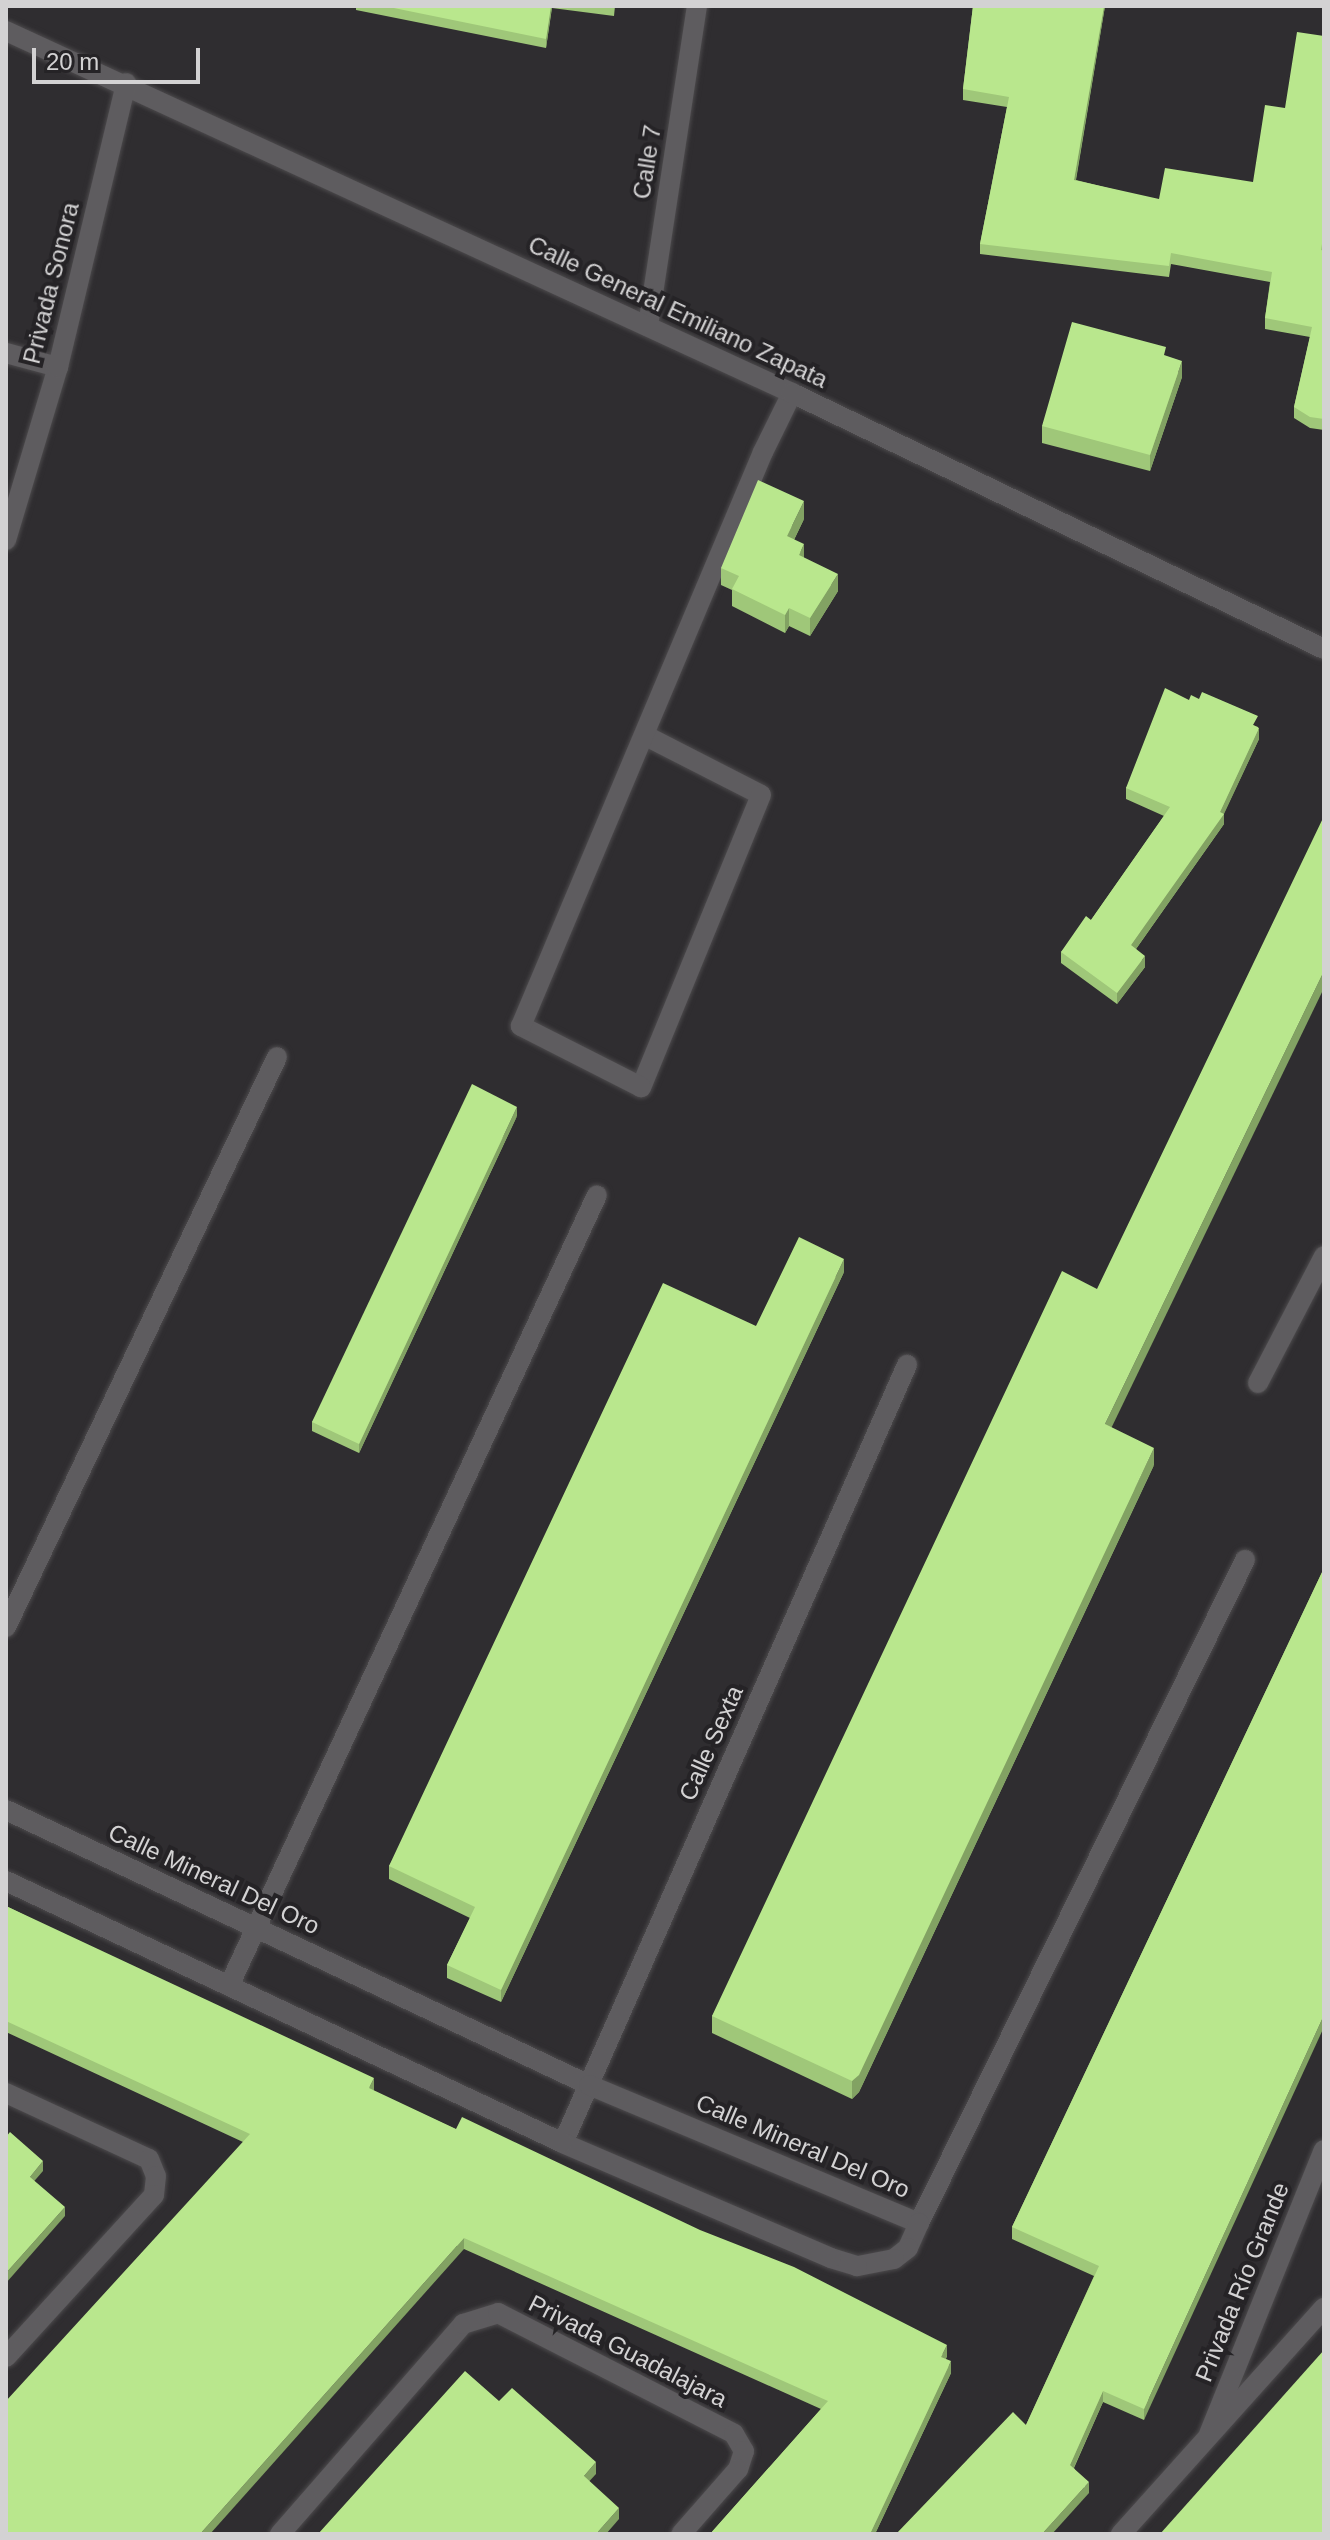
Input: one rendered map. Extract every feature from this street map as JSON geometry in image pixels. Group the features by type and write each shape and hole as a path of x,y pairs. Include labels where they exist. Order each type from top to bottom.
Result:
{"street":[{"name":"Calle 7","path":"648,326 697,6"},
{"name":"Calle General Emiliano Zapata","path":"6,31 126,83 792,393 1324,649"},
{"name":"Privada Sonora","path":"6,540 58,367 126,83"},
{"path":"6,353 58,367"},
{"path":"644,735 761,795 641,1087 521,1026 644,735 792,393"},
{"path":"6,1627 277,1057"},
{"path":"229,1986 597,1195"},
{"path":"1258,1383 1324,1256"},
{"name":"Calle Sexta","path":"563,2143 907,1365"},
{"path":"919,2223 1245,1560"},
{"name":"Calle Mineral Del Oro","path":"6,1810 589,2085 919,2223 908,2248 894,2259 857,2266 563,2143 6,1881"},
{"path":"6,2093 149,2159 156,2176 154,2195 6,2357"},
{"name":"Privada Río Grande","path":"1209,2434 1324,2150"},
{"path":"1121,2534 1324,2308"},
{"name":"Privada Guadalajara","path":"280,2534 463,2324 498,2313 734,2434 744,2451 738,2469 681,2534"}],"building":[{"path":"384,6 551,6 546,39"},
{"path":"973,6 1104,6 1074,180 1159,199 1165,168 1253,182 1265,105 1285,108 1297,32 1324,36 1324,232 1321,250 1324,251 1324,419 1310,417 1294,407 1312,327 1265,318 1272,272 1171,253 1169,266 980,244 1009,97 963,89"},
{"path":"1072,322 1166,347 1164,355 1182,361 1150,455 1042,426"},
{"path":"758,480 804,501 787,536 804,544 799,555 838,574 810,618 789,608 785,615 732,589 739,576 721,568"},
{"path":"1165,688 1189,700 1191,695 1199,699 1202,692 1258,716 1253,725 1259,728 1220,812 1224,814 1131,945 1145,956 1117,993 1061,952 1086,916 1091,920 1170,807 1126,788"},
{"path":"1324,816 1324,971 1105,1424 1154,1448 859,2075 852,2081 712,2016 1062,1271 1097,1289"},
{"path":"472,1084 517,1107 359,1444 312,1422"},
{"path":"799,1237 844,1259 501,1990 447,1965 475,1907 389,1866 663,1283 756,1326"},
{"path":"1324,1568 1324,2015 1144,2409 1103,2391 1070,2465 1089,2482 1042,2534 896,2534 1013,2412 1026,2425 1099,2266 1012,2227"},
{"path":"6,1906 374,2078 369,2088 456,2129 462,2117 700,2230 794,2267 947,2345 941,2357 951,2361 870,2534 710,2534 828,2401 464,2238 200,2534 6,2534 6,2401 250,2134 6,2021"},
{"path":"10,2132 43,2161 30,2177 65,2207 6,2273 6,2137"},
{"path":"1324,2350 1324,2534 1160,2534"},
{"path":"465,2371 499,2401 512,2388 596,2462 584,2476 619,2508 596,2534 318,2534"}]}
